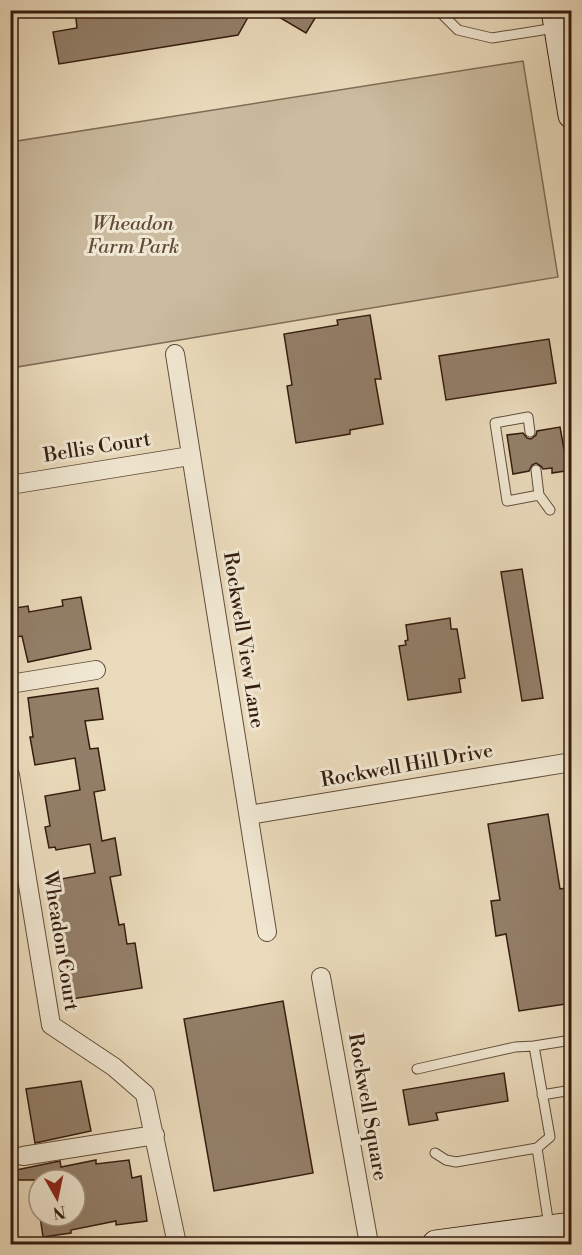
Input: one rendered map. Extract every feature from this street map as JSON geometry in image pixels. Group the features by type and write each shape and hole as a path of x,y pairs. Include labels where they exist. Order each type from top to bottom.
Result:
{"main road":[{"path":"561,21 572,115"},
{"path":"436,1245 560,1228"}],"street":[{"name":"Rockwell View Lane","path":"175,354 267,932"},
{"name":"Bellis Court","path":"10,485 190,456"},
{"path":"10,684 96,670"},
{"name":"Rockwell Hill Drive","path":"249,815 572,762"},
{"name":"Wheadon Court","path":"10,775 51,1025 114,1066 145,1094 177,1245"},
{"name":"Rockwell Square","path":"321,977 369,1245"},
{"path":"23,1156 154,1135"}],"lane":[{"path":"438,10 458,30 492,39 561,21"},
{"path":"530,432 528,417 495,423 507,501 539,495"},
{"path":"536,470 539,495 550,510"},
{"path":"417,1069 515,1047 572,1040"},
{"path":"435,1153 446,1160 456,1162 537,1148 550,1137 534,1046"},
{"path":"542,1095 572,1090"},
{"path":"537,1148 560,1228"}],"green space":[{"name":"Wheadon Farm Park","path":"523,61 558,277 11,368 11,142"}],"building":[{"path":"75,10 252,10 238,35 59,64 53,32 77,28"},
{"path":"267,10 320,10 306,33"},
{"path":"370,315 381,379 375,379 383,424 350,430 350,434 296,443 287,386 292,385 284,334 338,325 337,320"},
{"path":"549,339 556,383 446,400 439,356"},
{"path":"560,427 565,455 569,455 571,470 552,473 552,468 543,469 536,463 529,471 513,474 507,435 523,433 531,439 537,431"},
{"path":"522,569 543,698 522,701 501,572"},
{"path":"81,597 91,649 28,662 22,636 10,638 10,609 28,606 29,612 63,606 62,600"},
{"path":"450,618 451,629 457,629 465,678 459,679 461,692 408,700 399,646 406,645 405,641 408,640 406,625"},
{"path":"98,688 103,719 85,721 90,749 98,748 105,790 94,792 102,841 115,838 121,875 110,877 119,925 124,924 127,944 135,943 142,988 72,999 55,880 95,873 90,844 56,850 55,847 49,848 45,827 50,826 45,796 80,790 75,758 35,765 30,737 33,737 28,698"},
{"path":"548,814 560,889 572,887 572,922 568,923 572,946 572,1003 519,1011 506,934 496,936 491,901 500,900 488,824"},
{"path":"283,1001 313,1173 214,1191 184,1019"},
{"path":"504,1073 508,1101 436,1113 438,1120 409,1125 403,1090"},
{"path":"81,1081 91,1131 35,1143 26,1089"},
{"path":"96,1160 96,1164 129,1160 132,1178 141,1176 147,1221 116,1225 116,1221 87,1227 87,1168 27,1168 27,1180 11,1180 11,1171 60,1161 61,1167"},
{"path":"42,1228 81,1228 71,1230 71,1233 43,1237"}]}
